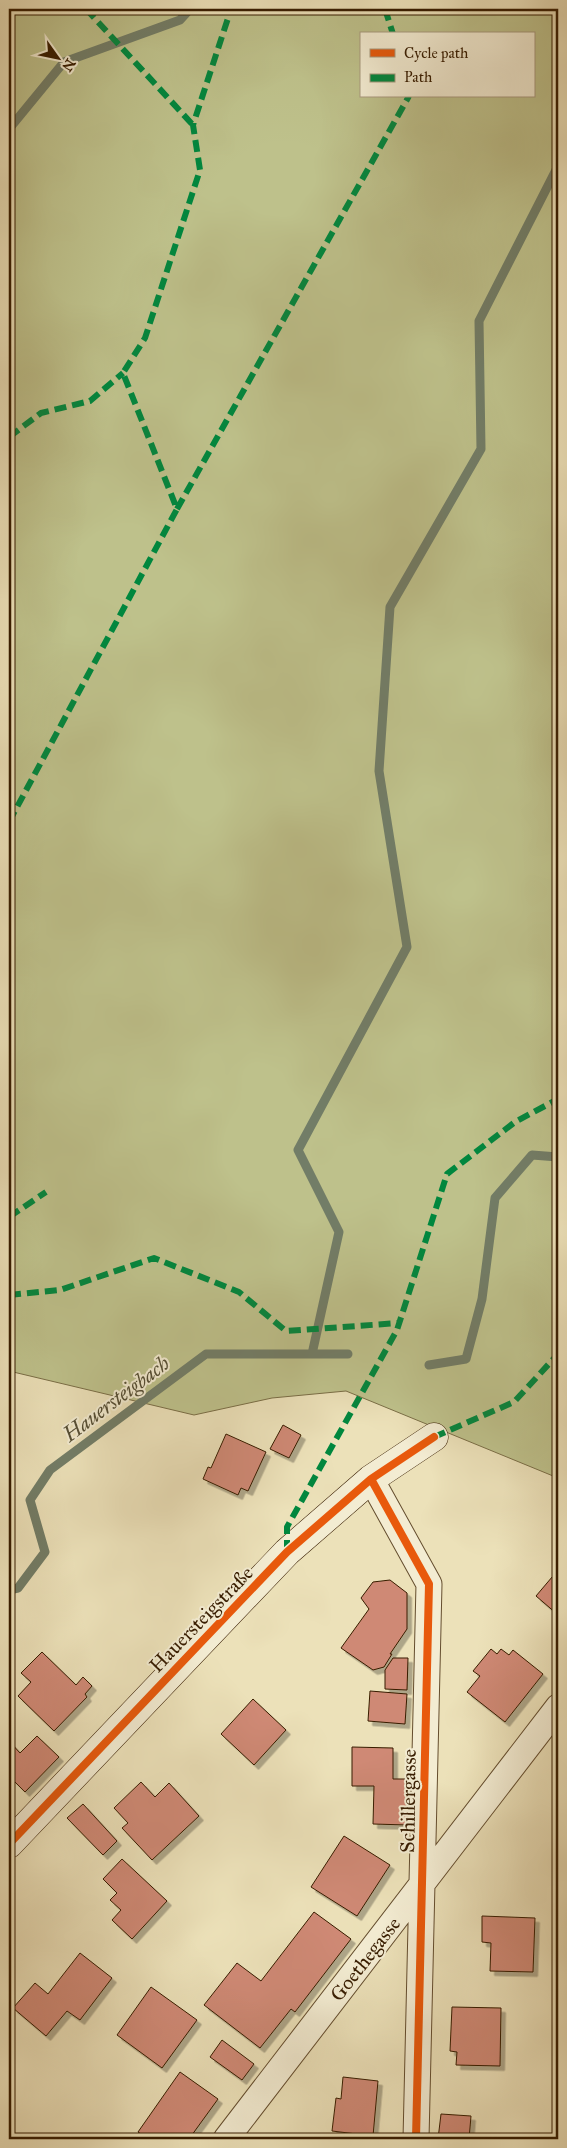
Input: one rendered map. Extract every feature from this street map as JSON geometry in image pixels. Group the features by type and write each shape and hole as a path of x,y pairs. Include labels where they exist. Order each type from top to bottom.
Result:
{"street":[{"name":"Hauersteigstraße","path":"9,1844 287,1552 371,1479 434,1437"},
{"name":"Schillergasse","path":"371,1479 429,1584 416,2139"},
{"name":"Goethegasse","path":"226,2139 558,1707"}],"green space":[{"path":"9,9 558,9 558,1478 346,1391 272,1398 194,1415 9,1371"}],"building":[{"path":"283,1425 301,1435 289,1458 270,1449"},
{"path":"226,1434 266,1452 248,1491 241,1488 238,1495 203,1479 208,1467 211,1468"},
{"path":"558,1570 558,1613 557,1614 536,1596"},
{"path":"390,1580 407,1593 407,1629 390,1654 392,1654 384,1667 373,1670 341,1648 369,1609 361,1598 373,1582"},
{"path":"491,1649 497,1654 501,1649 509,1655 513,1650 543,1674 505,1722 467,1692 480,1676 473,1671"},
{"path":"42,1652 76,1685 83,1677 92,1686 85,1694 87,1697 54,1731 18,1696 31,1682 21,1673"},
{"path":"393,1658 408,1658 407,1690 385,1689 385,1670"},
{"path":"370,1691 407,1694 405,1724 368,1721"},
{"path":"253,1699 286,1730 254,1765 221,1734"},
{"path":"37,1736 59,1757 25,1792 9,1776 9,1741 20,1753"},
{"path":"558,1740 558,1752 553,1748"},
{"path":"352,1747 393,1748 393,1779 408,1779 408,1825 373,1824 374,1786 352,1786"},
{"path":"141,1782 155,1797 169,1783 199,1816 152,1860 122,1828 128,1823 114,1808"},
{"path":"83,1804 117,1841 103,1855 67,1818"},
{"path":"344,1836 390,1865 357,1916 311,1887"},
{"path":"122,1859 167,1901 132,1939 112,1920 121,1910 110,1900 117,1893 103,1879"},
{"path":"314,1912 351,1939 295,2012 291,2009 260,2048 204,2005 237,1963 261,1981"},
{"path":"482,1916 535,1918 533,1972 490,1971 491,1943 482,1942"},
{"path":"80,1953 112,1978 80,2020 67,2011 46,2036 13,2008 35,1983 48,1994"},
{"path":"151,1987 197,2020 162,2068 117,2035"},
{"path":"452,2007 501,2008 500,2066 456,2065 457,2052 450,2051"},
{"path":"222,2040 254,2064 242,2080 210,2057"},
{"path":"180,2072 218,2099 189,2139 149,2139 138,2132"},
{"path":"343,2077 378,2081 373,2136 332,2131 336,2098 341,2099"},
{"path":"441,2114 471,2116 469,2139 438,2139"}],"waterway":[{"path":"9,129 64,62 180,20 190,9"},
{"path":"312,1354 339,1232 298,1150 407,947 379,771 390,607 481,449 479,321 558,166"},
{"name":"Hauersteigbach","path":"429,1365 466,1359 482,1299 495,1198 532,1155 558,1157"},
{"name":"Hauersteigbach","path":"9,1590 18,1588 45,1552 30,1500 50,1470 206,1354 348,1354"}],"marked path":[{"path":"86,9 193,125"},
{"path":"9,822 177,509 123,373 145,338 200,170 193,125 231,9"},
{"path":"385,9 392,32"},
{"path":"177,509 408,98"},
{"path":"9,437 41,413 90,401 123,373"},
{"path":"287,1552 287,1527 397,1330 447,1174 515,1122 558,1099"},
{"path":"9,1217 46,1192"},
{"path":"9,1295 60,1290 154,1258 239,1292 286,1331 399,1323"},
{"path":"434,1437 514,1402 558,1354"}],"cycle path":[{"path":"9,1844 287,1552 371,1479 434,1437"},
{"path":"371,1479 429,1584 416,2139"}]}
